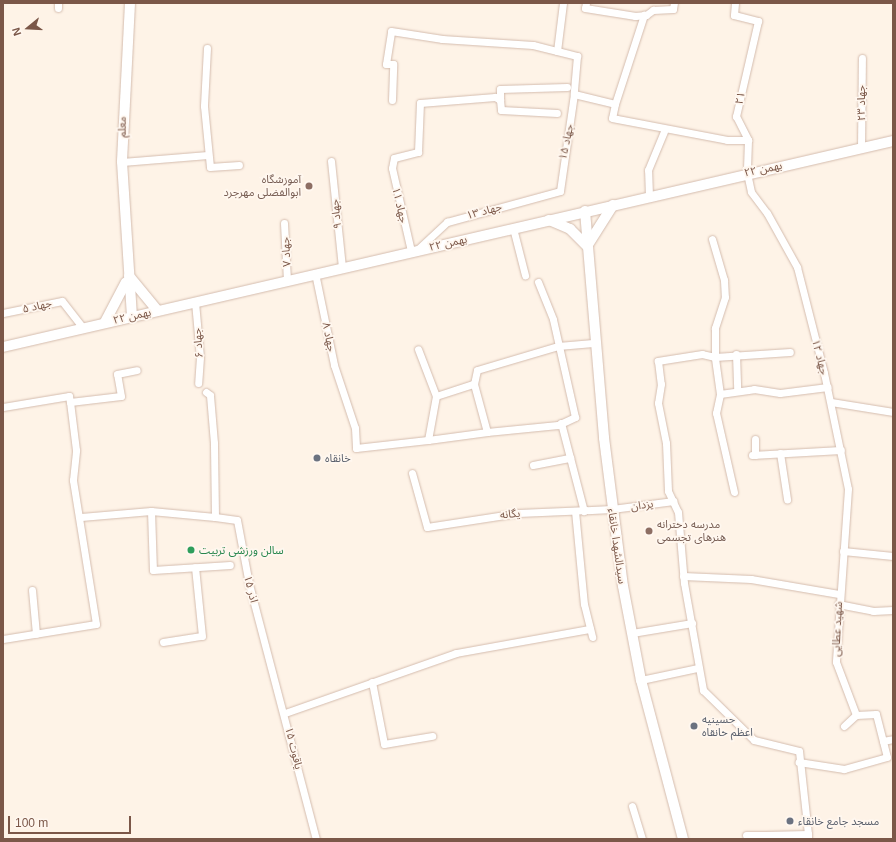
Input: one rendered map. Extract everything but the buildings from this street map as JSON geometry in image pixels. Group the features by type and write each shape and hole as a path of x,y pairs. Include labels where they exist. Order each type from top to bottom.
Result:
{"main road":[{"name":"معلم","path":"128,316 127,251 122,162 130,3"},
{"name":"۲۲ بهمن","path":"3,347 128,316 287,281 747,173 893,141"},
{"path":"548,220 570,229 587,246 613,204"},
{"name":"سیدالشهدا خانقاء","path":"581,212 587,246 612,509 632,633 641,680 683,839"},
{"path":"105,322 128,279 157,310"}],"street":[{"path":"392,100 393,64 386,64 391,31 442,39 533,45 557,51 563,3"},
{"path":"586,3 585,8 614,14 644,15 653,10 673,9 674,3"},
{"name":"۲۱","path":"735,3 734,15 758,21 736,116 748,140 747,173"},
{"path":"644,15 615,104 612,118 727,140 748,140"},
{"path":"207,48 204,106 210,167 240,165"},
{"name":"جهاد ۱۵","path":"557,51 577,56 574,94 560,191"},
{"name":"جهاد ۲۳","path":"861,148 862,58"},
{"path":"557,112 501,110 500,89 567,87"},
{"path":"574,94 615,104"},
{"name":"جهاد ۱۱","path":"414,250 396,193 394,158 418,152 420,103 495,97 500,100"},
{"path":"649,196 648,170 665,129"},
{"path":"122,162 208,155"},
{"name":"جهاد ۹","path":"331,161 342,267"},
{"name":"جهاد ۱۲","path":"747,173 751,192 768,213 797,267 828,387 848,489 843,553"},
{"name":"جهاد ۱۳","path":"414,250 447,222 560,191"},
{"name":"جهاد ۷","path":"284,223 287,281"},
{"path":"513,228 525,275"},
{"path":"712,240 724,280 724,297 715,328 715,357 720,394 716,414 734,492"},
{"name":"جهاد ۸","path":"316,273 334,365 348,400 356,448 428,440"},
{"path":"418,349 436,396 428,440 561,423 575,417 553,319 538,282"},
{"name":"جهاد ۵","path":"3,313 62,301 82,327"},
{"name":"جهاد ۶","path":"195,302 200,357 198,383"},
{"path":"487,432 474,384 477,370 558,346 596,343"},
{"path":"746,835 764,837 808,837 799,751 754,740 732,722 703,690 697,668 692,623 683,576 678,512 668,491 666,443 658,403 661,384 658,361 702,354 715,357 736,354 790,352"},
{"path":"736,354 738,392"},
{"path":"70,402 121,396 117,374 137,370"},
{"path":"436,396 474,384"},
{"path":"720,394 754,389 780,393 828,387"},
{"path":"81,517 151,511 215,517 214,443 210,395 206,392"},
{"path":"3,407 69,396 76,450 73,480 81,517 96,624 3,639"},
{"path":"831,402 893,412"},
{"path":"561,423 584,511"},
{"path":"755,439 753,455 841,450"},
{"path":"780,453 787,499"},
{"path":"533,465 570,458"},
{"name":"یگانه","path":"412,473 427,527 518,513 612,509"},
{"name":"یزدان","path":"612,509 672,501"},
{"path":"151,511 153,570 230,565"},
{"path":"575,511 575,536 592,637"},
{"name":"اذر ۱۵","path":"215,517 237,520 249,584 270,657"},
{"path":"843,553 893,556"},
{"name":"شهید عطایی","path":"843,553 838,604 836,662 856,714"},
{"path":"163,642 202,636 195,567"},
{"path":"683,576 751,579 839,594"},
{"path":"32,590 36,634"},
{"path":"838,604 873,611 893,610"},
{"path":"632,633 692,623"},
{"path":"285,713 456,652 590,629"},
{"name":"یاقوت ۱۵","path":"270,657 316,839"},
{"path":"641,680 697,668"},
{"path":"372,682 384,744 432,736"},
{"path":"800,762 844,769 887,757 876,714 856,714 844,726"},
{"path":"883,741 893,739"},
{"path":"632,806 642,839"}],"place":[{"name":"آموزشگاه ابوالفضلی مهرجرد","path":"309,186"},
{"name":"خانقاه","path":"317,458"},
{"name":"مدرسه دخترانه هنرهای تجسمی","path":"649,531"},
{"name":"سالن ورزشی تربیت","path":"191,550"},
{"name":"حسینیه اعظم خانقاه","path":"694,726"},
{"name":"مسجد جامع خانقاء","path":"790,821"}]}
